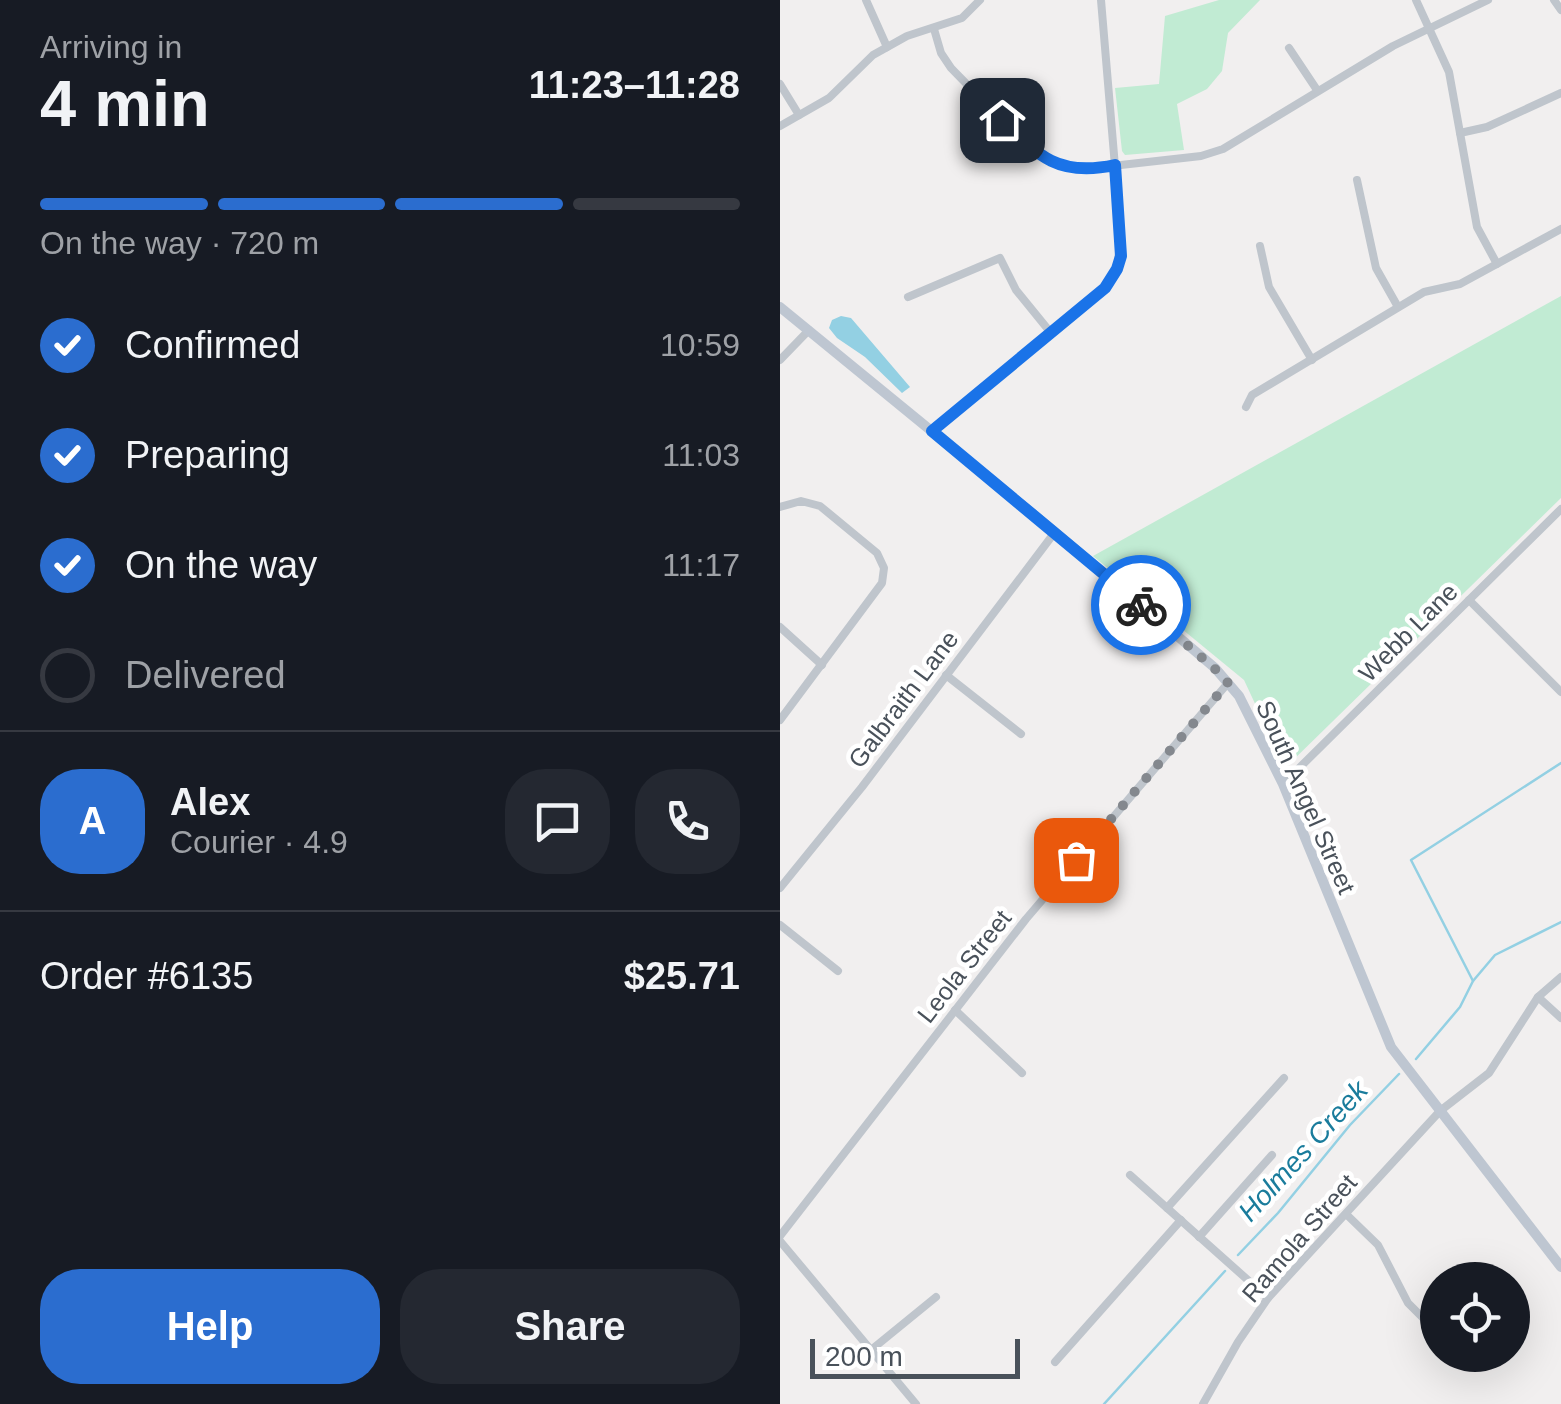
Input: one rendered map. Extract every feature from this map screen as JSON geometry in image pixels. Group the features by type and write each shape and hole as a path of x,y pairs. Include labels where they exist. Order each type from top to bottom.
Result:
{"street":[{"path":"866,0 888,46"},
{"path":"780,126 837,91 865,61 888,46 962,18 980,0"},
{"path":"932,431 1105,288 1117,269 1122,238 1100,0"},
{"path":"1416,0 1449,72 1477,227 1497,264"},
{"path":"934,29 941,52 957,75 1040,156 1079,169 1202,156 1223,149 1317,90 1488,0"},
{"path":"1554,0 1561,10"},
{"path":"1288,48 1317,90"},
{"path":"780,84 799,115"},
{"path":"1460,132 1486,127 1561,93"},
{"path":"1357,180 1376,268 1398,307"},
{"path":"1246,408 1252,395 1424,292 1460,284 1561,229"},
{"path":"1260,246 1269,287 1312,360"},
{"path":"908,297 1000,258 1016,290 1051,333"},
{"name":"South Angel Street","path":"780,308 1054,532 1214,668 1239,696 1283,784 1391,1046 1561,1266"},
{"path":"780,360 809,330"},
{"path":"780,507 801,500 820,506 877,552 884,568 882,584 780,720"},
{"name":"Webb Lane","path":"1283,784 1561,510"},
{"name":"Galbraith Lane","path":"780,888 1054,532"},
{"path":"1469,600 1561,692"},
{"path":"780,627 822,665"},
{"path":"946,675 1021,734"},
{"name":"Leola Street","path":"780,1238 1026,919 1228,683"},
{"path":"780,925 838,971"},
{"name":"Ramola Street","path":"1205,1404 1238,1342 1268,1298 1440,1111 1488,1073 1538,997 1561,976"},
{"path":"1538,997 1561,1018"},
{"path":"955,1010 1022,1074"},
{"path":"1167,1208 1284,1078"},
{"path":"1200,1237 1272,1155"},
{"path":"1130,1175 1268,1298"},
{"path":"1346,1214 1378,1245 1408,1303 1420,1315"},
{"path":"1055,1362 1181,1220"},
{"path":"780,1238 916,1404"},
{"path":"871,1350 936,1297"}],"green space":[{"path":"1219,0 1260,0 1228,33 1222,71 1207,89 1177,104 1184,150 1125,155 1115,88 1159,84 1165,16"},
{"path":"1561,296 1561,498 1285,768 1244,680 1093,556"}],"water":[{"path":"841,316 851,318 910,387 902,393 865,357 837,338 829,328 832,320"}],"waterway":[{"path":"1473,981 1411,860 1561,763"},
{"name":"Holmes Creek","path":"1416,1059 1460,1007 1473,981 1495,955 1561,922"},
{"name":"Holmes Creek","path":"1238,1255 1399,1074"},
{"name":"Holmes Creek","path":"1104,1404 1225,1271"}],"way so far":[{"path":"1076,860 1228,683 1141,605"}],"route":[{"path":"1002,120 1027,146 1058,165 1079,169 1115,165 1121,256 1105,288 932,431 1141,605"}]}
